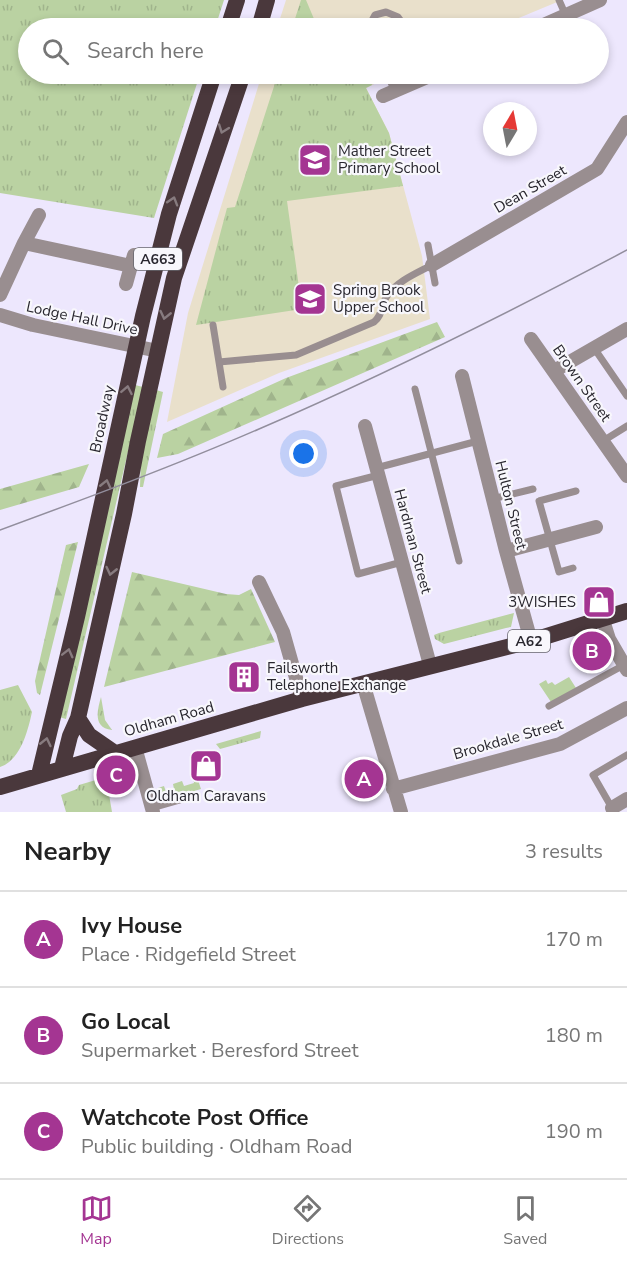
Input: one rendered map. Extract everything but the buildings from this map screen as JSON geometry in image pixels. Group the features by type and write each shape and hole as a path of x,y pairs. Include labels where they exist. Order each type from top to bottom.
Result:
{"highway":[{"path":"231,18 237,0"},
{"path":"262,18 267,0"},
{"name":"Broadway","path":"39,775 136,346 169,214 211,84"},
{"name":"A663","path":"62,768 70,736 78,718 174,278 240,84"},
{"name":"Oldham Road","path":"0,787 302,699 531,641 627,611"},
{"path":"78,718 90,735 115,753"}],"street":[{"path":"561,18 600,0"},
{"path":"389,93 410,84"},
{"name":"Dean Street","path":"432,265 597,169 627,122"},
{"path":"3,291 39,214"},
{"path":"24,243 132,260 126,284"},
{"name":"Lodge Hall Drive","path":"0,315 33,325 158,351"},
{"path":"554,371 627,329"},
{"name":"Brown Street","path":"531,339 627,476"},
{"name":"Hulton Street","path":"462,376 492,499 531,641"},
{"name":"Hardman Street","path":"365,426 430,665"},
{"path":"506,551 596,527"},
{"path":"259,582 284,632 302,699"},
{"path":"603,620 609,639 625,668"},
{"path":"363,683 401,812"},
{"name":"Brookdale Street","path":"393,789 560,744 627,708"},
{"path":"135,747 153,810"},
{"path":"612,808 627,799"}],"lane":[{"path":"559,0 566,16"},
{"path":"373,18 375,15 386,12 399,18"},
{"path":"388,84 389,93"},
{"path":"428,245 435,283"},
{"path":"219,362 296,355 374,322 380,318 387,296 405,279 432,265"},
{"path":"213,325 223,387"},
{"path":"594,348 627,396"},
{"path":"415,389 459,561"},
{"path":"603,441 627,426"},
{"path":"402,562 358,574 336,486 430,454 478,441"},
{"path":"492,499 533,489"},
{"path":"573,568 558,572 539,501 576,491"},
{"path":"549,706 625,668"},
{"path":"612,808 593,775 627,755"},
{"path":"153,810 194,796"}],"shaded area":[{"path":"286,0 562,0 519,18 280,18"},
{"name":"Spring Brook Upper School","path":"259,84 374,84 366,88 389,133 422,256 430,319 279,373 167,422 188,313"}],"green space":[{"path":"0,0 224,0 218,18 18,18 18,84 197,84 154,218 0,193"},
{"path":"301,0 306,0 314,18 295,18"},
{"name":"Mather Street Primary School","path":"275,84 372,84 366,88 389,133 403,186 287,201 302,309 196,325 227,208 235,207"},
{"path":"437,322 445,337 178,454 157,458 163,434 286,378"},
{"path":"135,385 143,387 66,719 59,717"},
{"path":"156,390 163,392 143,487 140,487 141,457"},
{"path":"89,464 79,487 0,510 0,489"},
{"path":"78,542 40,695 37,693 35,681 66,545"},
{"path":"132,572 226,594 239,595 251,589 275,642 104,687"},
{"path":"514,613 511,627 444,644 435,639 434,635 439,633"},
{"path":"569,677 576,688 551,702 539,684 546,680 548,684 552,682 555,685"},
{"path":"18,685 32,712 26,735 18,751 13,758 0,767 0,690"},
{"path":"101,697 105,720 112,730 106,729 99,722"},
{"path":"261,731 260,738 220,749 216,744"},
{"path":"106,777 112,812 66,812 61,795 77,789 79,785"},
{"path":"197,777 201,789 161,801 158,788 164,786 166,792 174,789 173,784 182,781 184,786 194,783 193,778"}],"tram line":[{"path":"0,530 163,469 306,408 444,343 627,250"}],"place":[{"name":"Mather Street Primary School","path":"315,160"},
{"name":"Spring Brook Upper School","path":"310,299"},
{"name":"3WISHES","path":"599,602"},
{"name":"Go Local","path":"592,651"},
{"name":"Failsworth Telephone Exchange","path":"244,677"},
{"name":"Oldham Caravans","path":"206,766"},
{"name":"Watchcote Post Office","path":"116,775"},
{"name":"Ivy House","path":"364,779"}]}
